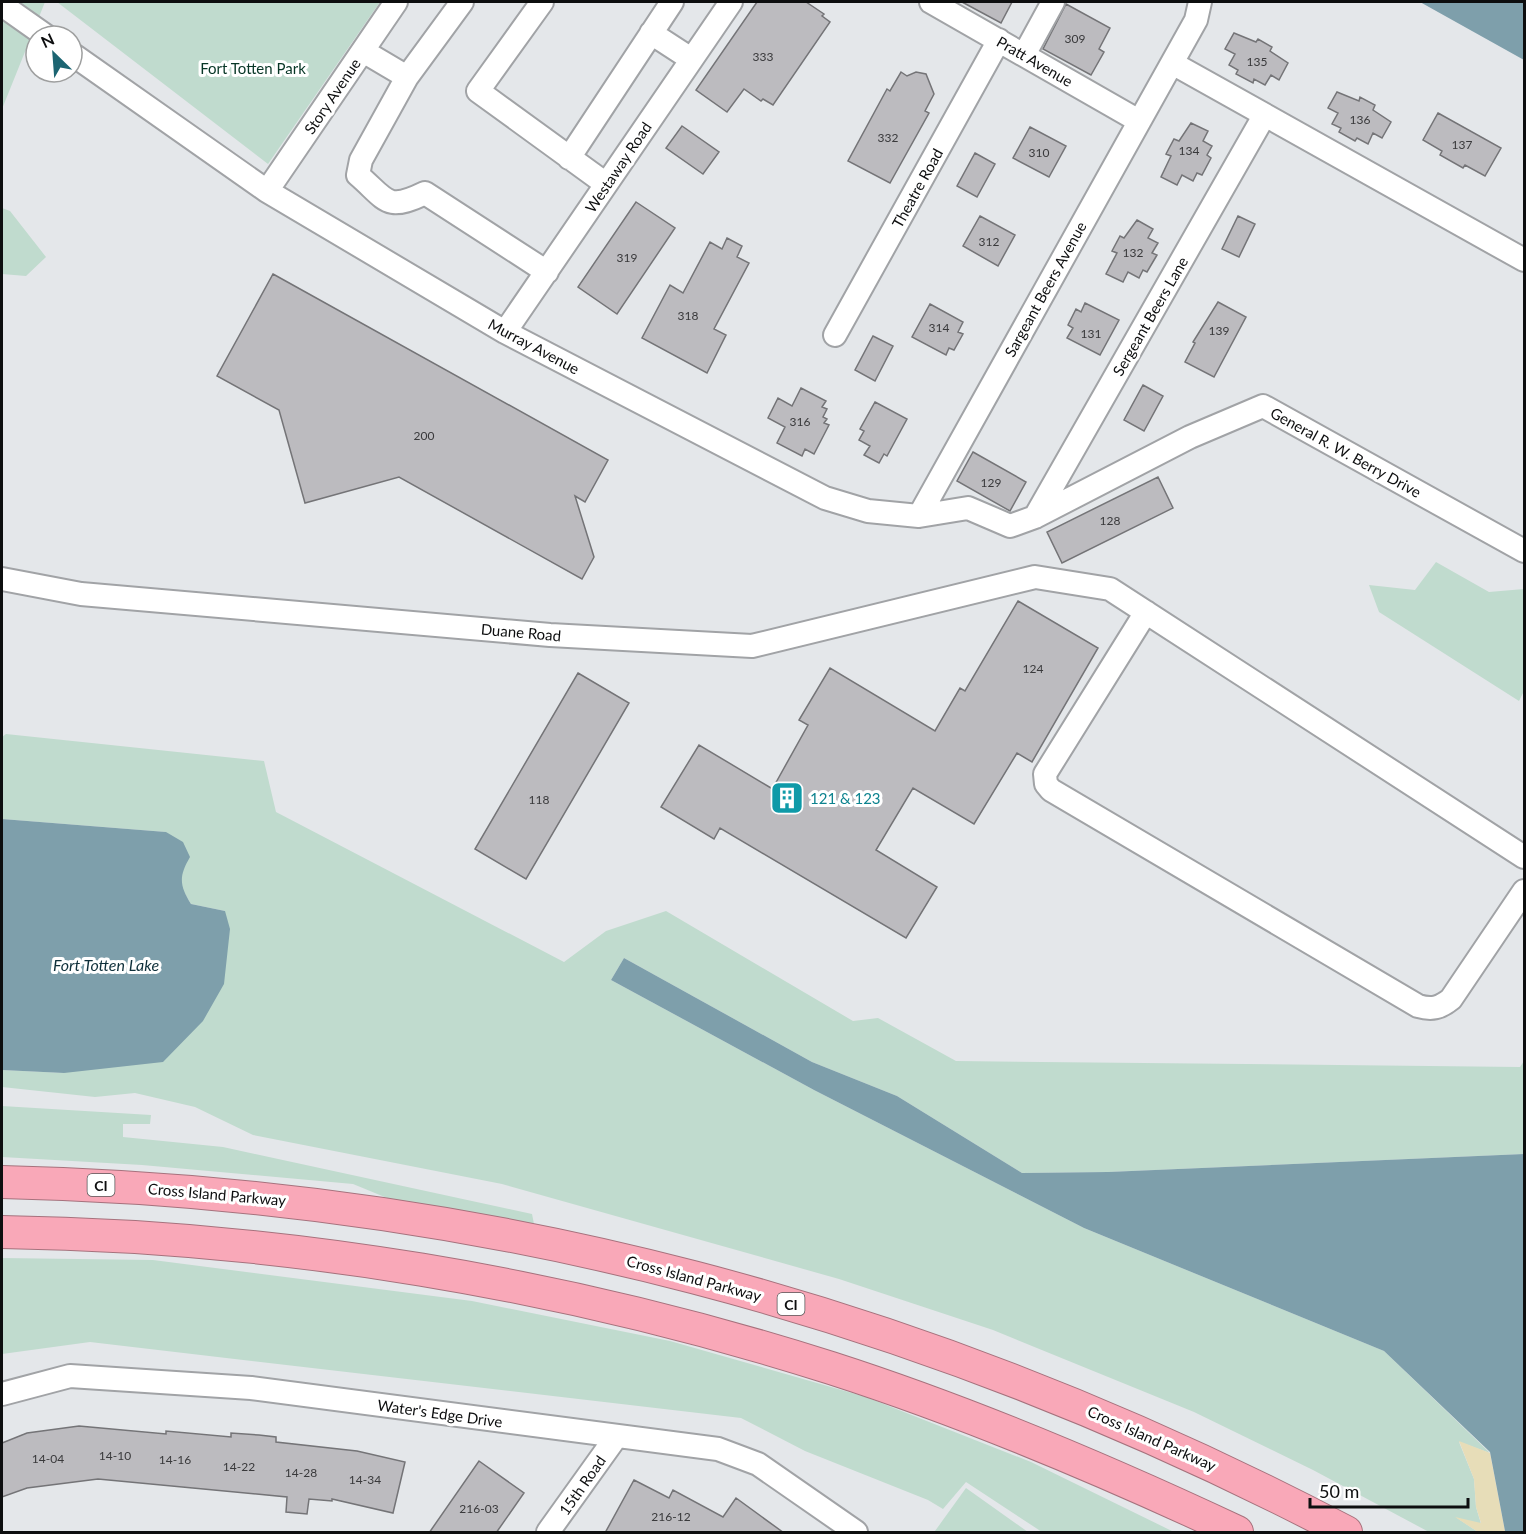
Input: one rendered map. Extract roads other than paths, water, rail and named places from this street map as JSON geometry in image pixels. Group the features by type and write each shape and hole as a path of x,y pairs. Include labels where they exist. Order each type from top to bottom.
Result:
{"highway":[{"name":"Cross Island Parkway","path":"2,1182 142,1187 235,1194 390,1214 543,1240 694,1276 891,1335 1048,1392 1192,1455 1346,1533"},
{"path":"2,1232 224,1244 316,1254 522,1289 672,1322 831,1368 945,1408 1148,1490 1237,1533"},
{"path":"2,1242 69,1235"}],"street":[{"name":"Story Avenue","path":"267,191 396,2"},
{"path":"462,2 407,77 361,160 358,175 391,203 403,204 425,193 546,272"},
{"path":"542,2 478,91 606,184"},
{"path":"569,158 672,2"},
{"name":"Westaway Road","path":"505,332 731,2"},
{"name":"Pratt Avenue","path":"931,2 957,8 999,40 1139,121"},
{"path":"1024,55 1053,2"},
{"name":"Sargeant Beers Avenue","path":"919,516 1196,20 1200,2"},
{"path":"2,5 29,24"},
{"path":"651,33 691,59"},
{"name":"Theatre Road","path":"835,335 999,40"},
{"path":"363,51 407,77"},
{"name":"Murray Avenue","path":"84,62 267,191 505,332 825,498 868,512 919,516 968,508 1010,526 1035,517"},
{"path":"1172,63 1524,260"},
{"name":"Sergeant Beers Lane","path":"1035,517 1264,116"},
{"name":"General R. W. Berry Drive","path":"1035,517 1190,437 1263,405 1524,551"},
{"name":"Duane Road","path":"2,579 81,594 567,636 752,646 1035,577 1110,589 1146,612"},
{"path":"1524,857 1146,612 1045,774 1046,783 1051,790 1418,1006 1429,1009 1442,1006 1451,999 1524,891"},
{"name":"Water's Edge Drive","path":"2,1394 70,1376 251,1388 718,1449 758,1464 856,1533"},
{"name":"15th Road","path":"548,1533 616,1437"}],"water":[{"path":"1420,2 1524,2 1524,60"},
{"name":"Fort Totten Lake","path":"2,819 166,832 183,842 190,857 182,875 187,897 191,904 225,911 230,929 224,984 203,1021 163,1062 64,1073 2,1070"},
{"path":"624,958 812,1062 897,1096 1022,1173 1108,1172 1524,1154 1524,1532 1505,1531 1490,1452 1384,1351 1084,1228 814,1090 611,980"}],"place":[{"name":"121 & 123","path":"787,798"}],"park label":[{"name":"Fort Totten Park","path":"253,68"}]}
